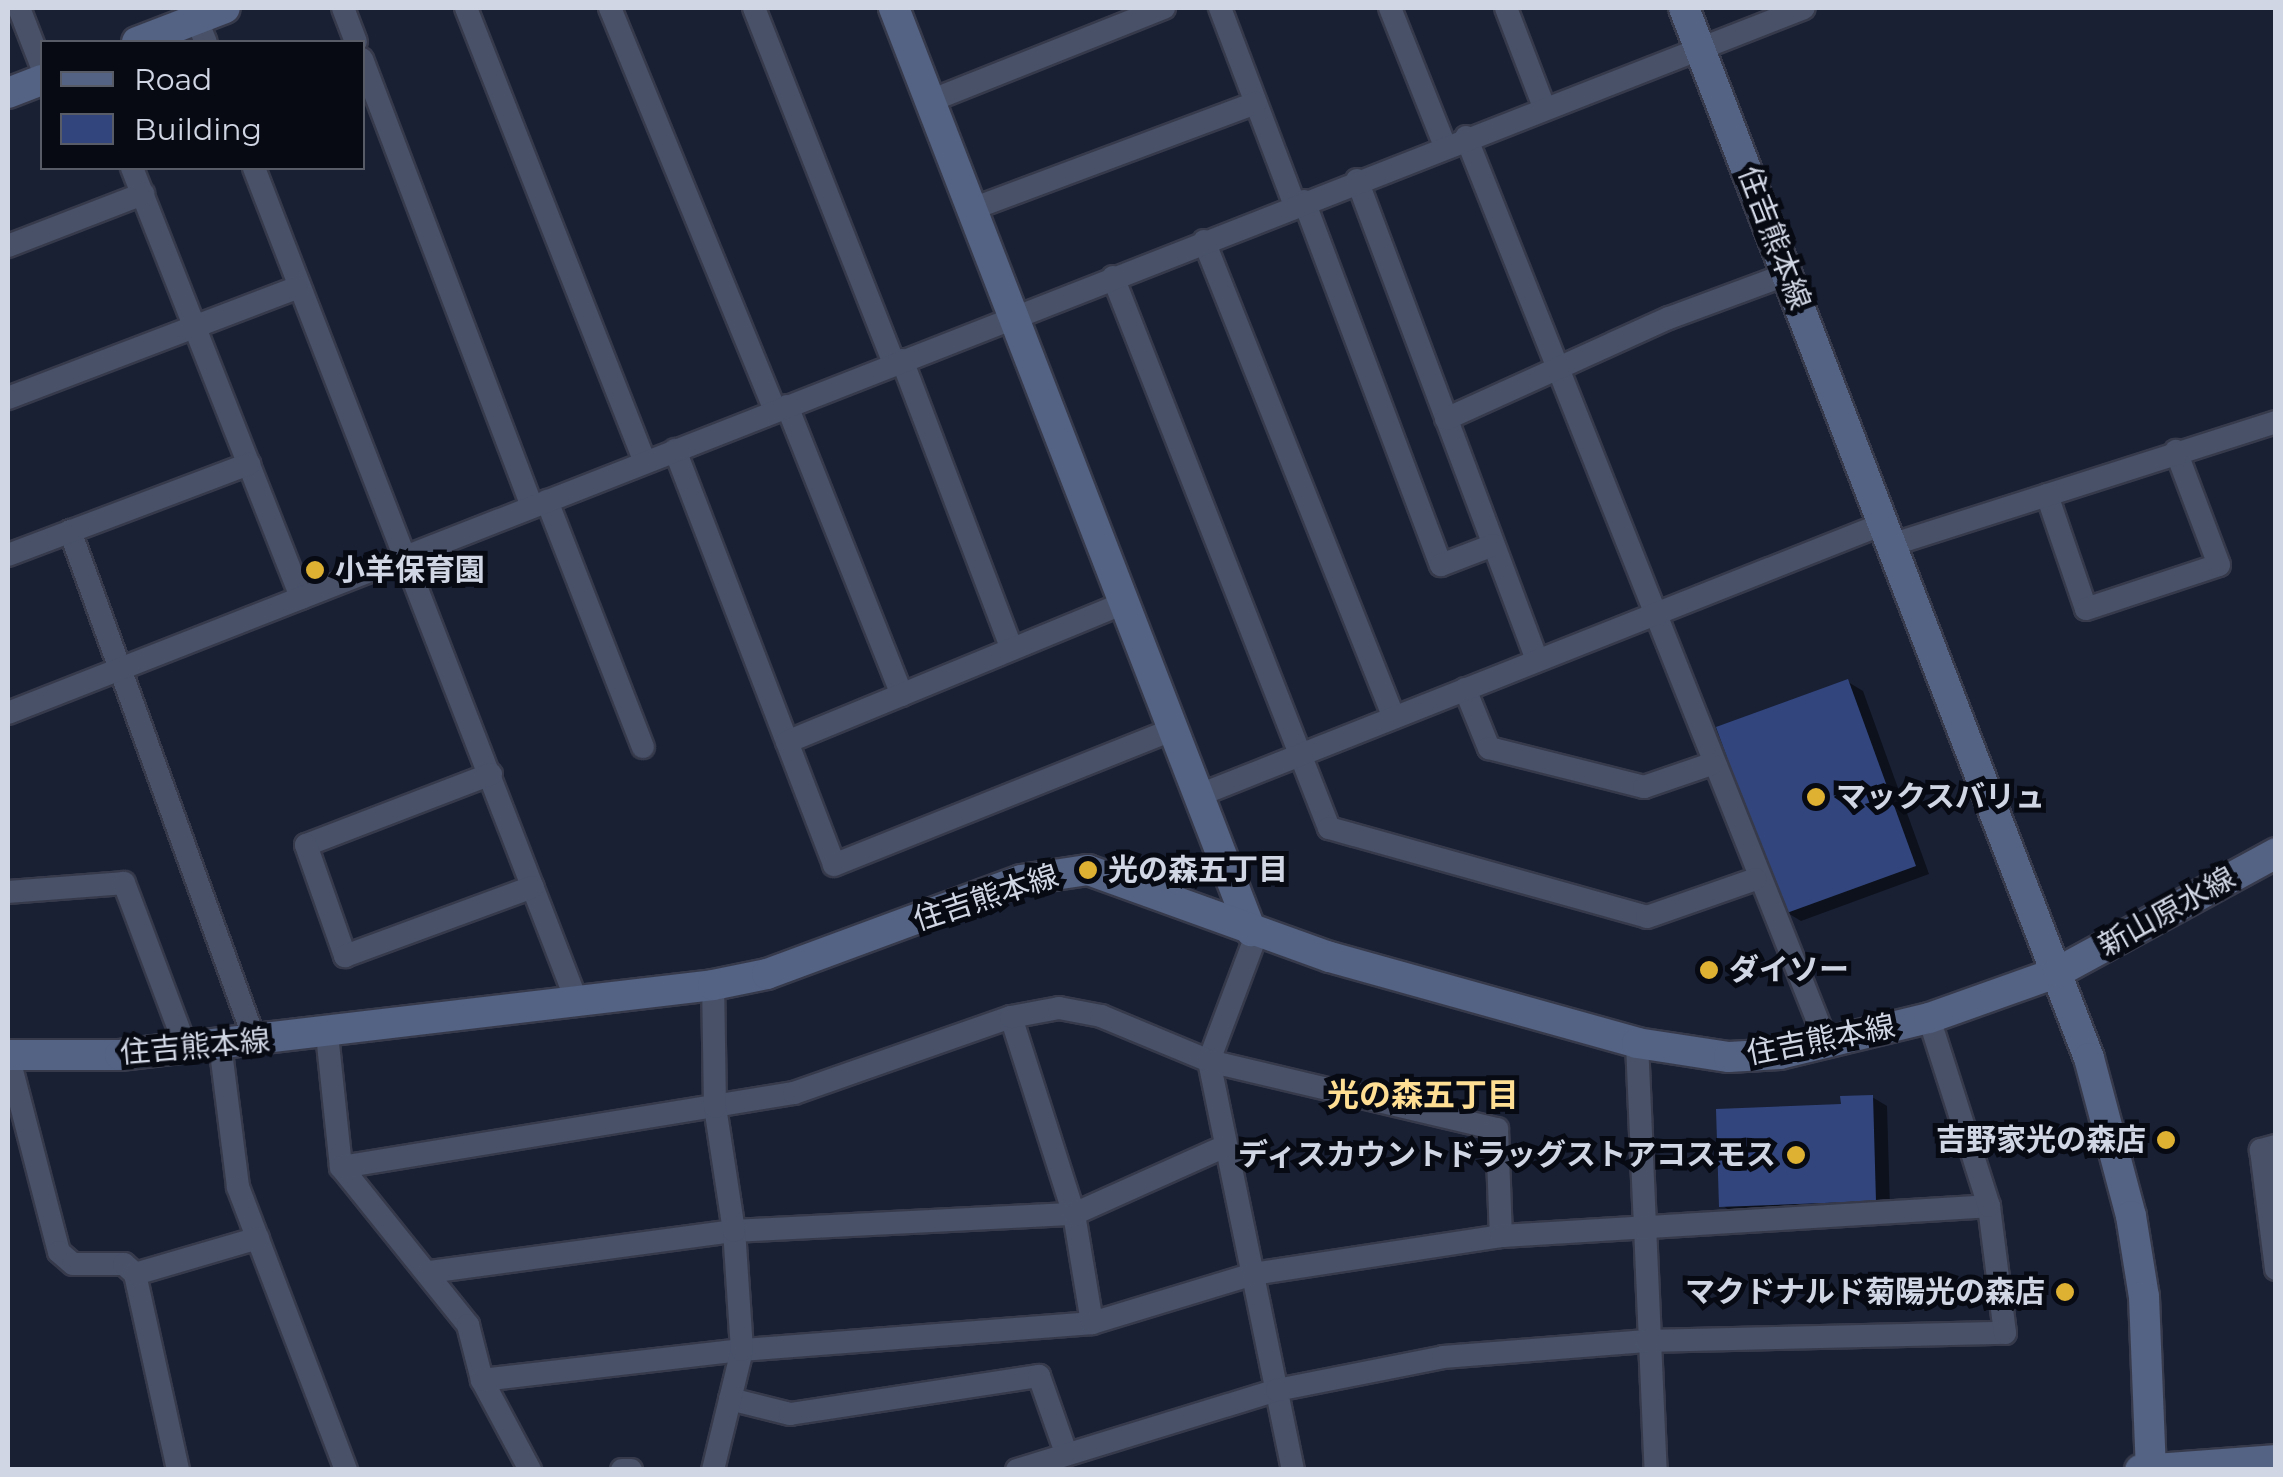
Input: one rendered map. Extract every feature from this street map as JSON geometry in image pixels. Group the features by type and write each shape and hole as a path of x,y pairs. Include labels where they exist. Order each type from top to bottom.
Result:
{"main road":[{"path":"894,8 1254,932"},
{"name":"住吉熊本線","path":"1684,8 2058,972 2112,1134 2144,1297 2152,1469"},
{"path":"143,40 205,19"},
{"path":"8,94 40,81"},
{"name":"新山原水線","path":"2058,972 2276,852"},
{"name":"住吉熊本線","path":"8,1055 186,1048 327,1034 713,985 767,974 1055,870 1088,870 1133,882 1254,932 1636,1043 1729,1057 1828,1044 1929,1018 2058,972"},
{"path":"2140,1470 2276,1460"}],"street":[{"path":"19,8 40,62"},
{"path":"343,8 355,40"},
{"path":"466,8 645,462"},
{"path":"610,8 902,695"},
{"path":"754,8 1012,649"},
{"path":"930,100 1164,8"},
{"path":"1220,8 1441,565 1493,545"},
{"path":"1390,8 1456,142 1556,368 1756,879 1828,1044"},
{"path":"1506,8 1544,107"},
{"path":"8,712 1804,8"},
{"path":"365,67 539,504 643,747"},
{"path":"972,209 1256,103"},
{"path":"133,170 301,598"},
{"path":"255,170 408,556 577,1002"},
{"path":"1357,180 1537,660"},
{"path":"8,246 143,194"},
{"path":"1204,241 1394,718"},
{"path":"1446,418 1556,368 1788,274"},
{"path":"1112,277 1329,828 1647,917 1756,879"},
{"path":"8,398 300,287"},
{"path":"1202,794 1654,614 1889,534 2047,495 2276,422"},
{"path":"675,450 834,865 1174,728"},
{"path":"2047,495 2086,609 2219,565 2176,451"},
{"path":"8,555 248,464"},
{"path":"70,532 256,1041"},
{"path":"787,742 1126,602"},
{"path":"1465,689 1489,748 1644,788 1712,764"},
{"path":"491,774 306,844 345,956 533,887"},
{"path":"8,892 124,883 186,1048"},
{"path":"1254,932 1209,1061 1223,1147 1254,1274 1292,1470"},
{"path":"713,985 716,1107 734,1231 742,1350 713,1470"},
{"path":"341,1167 794,1093 1012,1017 1059,1008 1101,1016 1209,1061 1497,1128 1501,1236"},
{"path":"1012,1017 1074,1214 1092,1324"},
{"path":"1017,1470 1065,1450 1278,1390 1444,1357 1646,1341 2005,1332 1989,1206 1929,1018"},
{"path":"327,1034 341,1167 430,1272 468,1325 482,1380 530,1470"},
{"path":"1636,1043 1646,1341 1656,1470"},
{"path":"220,1044 233,1170 346,1470"},
{"path":"8,1055 59,1252 72,1264 124,1264 135,1274 178,1470"},
{"path":"2276,1146 2261,1150 2276,1269"},
{"path":"430,1272 734,1231 1074,1214 1223,1147"},
{"path":"482,1380 742,1350 1092,1324 1254,1274 1501,1236 1989,1206"},
{"path":"135,1274 258,1238"},
{"path":"730,1399 790,1414 1040,1376 1065,1450"},
{"path":"622,1470 630,1470"}],"building":[{"name":"マックスバリュ","path":"1848,679 1916,866 1784,914 1716,727"},
{"name":"ディスカウントドラッグストアコスモス","path":"1873,1095 1876,1201 1719,1207 1716,1109 1841,1104 1840,1096"}],"place":[{"name":"小羊保育園","path":"315,570"},
{"name":"マックスバリュ","path":"1816,797"},
{"name":"光の森五丁目","path":"1088,870"},
{"name":"ダイソー","path":"1709,970"},
{"name":"吉野家光の森店","path":"2166,1140"},
{"name":"ディスカウントドラッグストアコスモス","path":"1796,1155"},
{"name":"マクドナルド菊陽光の森店","path":"2065,1292"}],"district":[{"name":"光の森五丁目","path":"1423,1095"}]}
